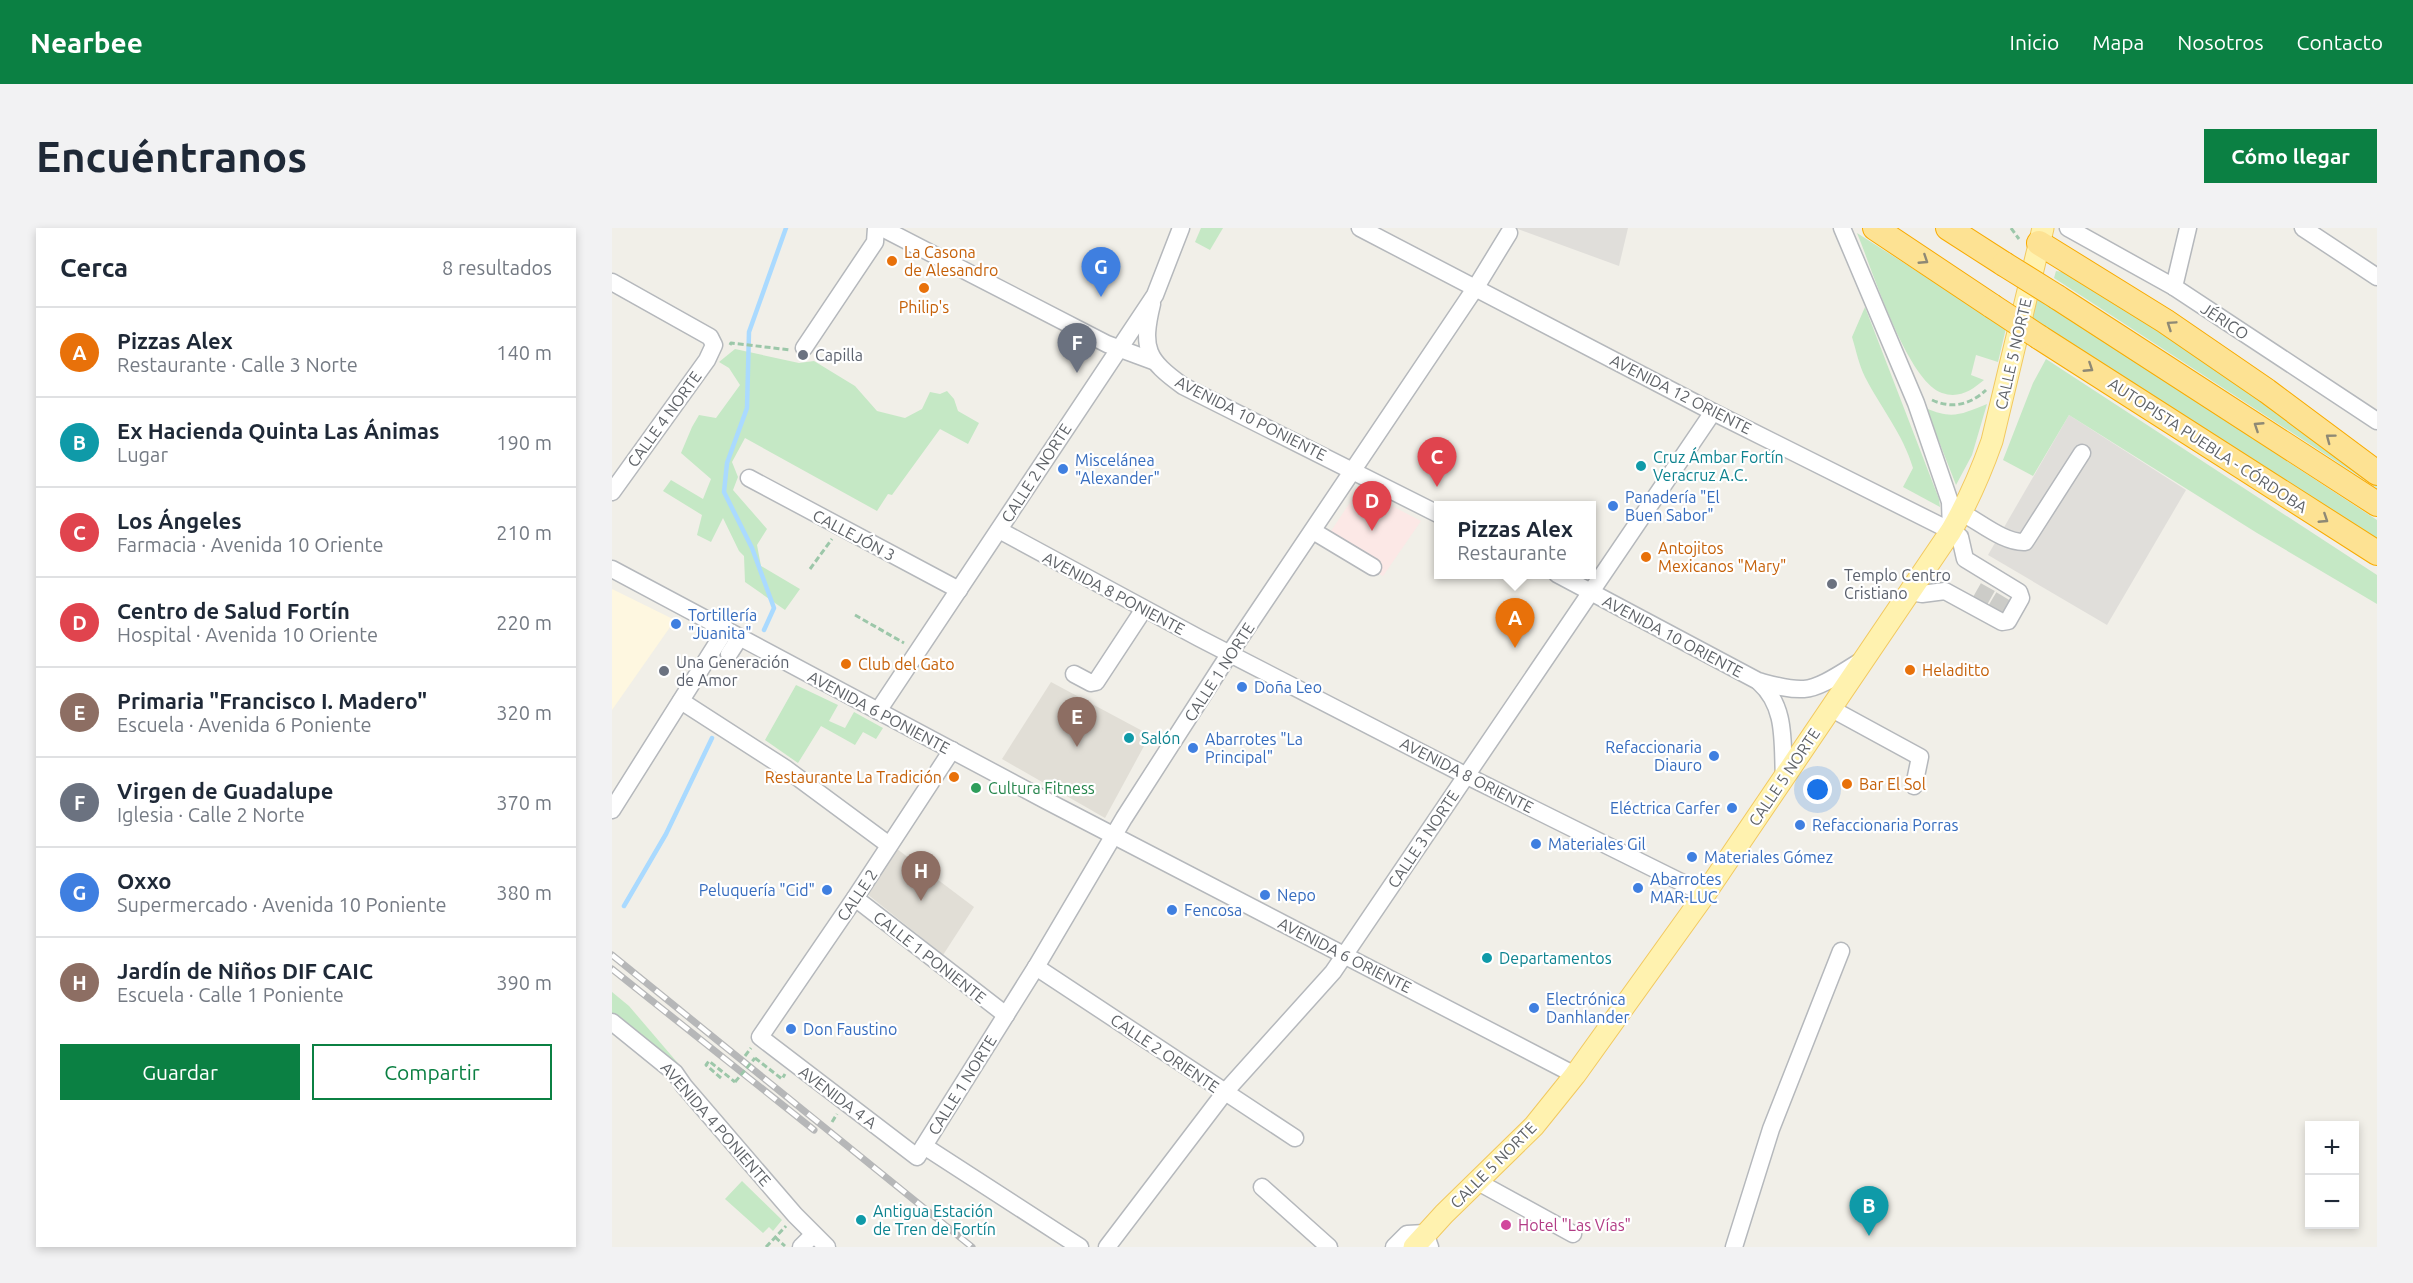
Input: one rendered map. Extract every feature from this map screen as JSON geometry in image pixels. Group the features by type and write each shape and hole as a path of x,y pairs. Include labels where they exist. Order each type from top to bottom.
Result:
{"highway":[{"name":"AUTOPISTA PUEBLA - CÓRDOBA","path":"1875,228 2039,337 2377,553"},
{"path":"1948,228 2377,504"},
{"path":"2041,236 2267,391 2377,473"}],"main road":[{"name":"CALLE 5 NORTE","path":"1423,1242 1534,1126 1575,1075 1705,894 1957,522 1982,469 1992,441 2041,236"}],"street":[{"name":"CALLE 2 NORTE","path":"878,711 1155,295 1181,228"},
{"name":"AVENIDA 12 ORIENTE","path":"1360,228 1713,412 1957,522 2018,542 2025,542 2082,453"},
{"path":"1842,228 1916,403 1957,522 1965,559 1995,583 2019,592 2021,598 2008,621 2002,622 1982,606 1945,591 1922,594 1910,592"},
{"name":"JÉRICO","path":"2068,228 2174,287 2377,421"},
{"path":"2174,287 2188,228"},
{"path":"2303,228 2377,277"},
{"path":"801,350 883,232"},
{"name":"AVENIDA 10 PONIENTE","path":"883,232 1119,348 1153,361 1183,386 1354,470"},
{"name":"CALLE 1 NORTE","path":"921,1151 1230,653 1476,287 1509,233"},
{"name":"CALLE 4 NORTE","path":"612,282 710,338 714,345 706,360 612,492"},
{"path":"1153,361 1147,347 1146,331 1155,295"},
{"name":"CALLE 3 NORTE","path":"1107,1247 1225,1092 1345,956 1465,775 1713,412"},
{"path":"1354,470 1434,512"},
{"name":"CALLEJÓN 3","path":"749,478 959,590"},
{"name":"AVENIDA 8 PONIENTE","path":"999,530 1230,653"},
{"path":"1313,531 1373,567"},
{"name":"AVENIDA 6 PONIENTE","path":"612,569 1115,836"},
{"name":"AVENIDA 10 ORIENTE","path":"1566,579 1758,681"},
{"path":"1074,674 1091,683 1096,682 1144,609"},
{"path":"729,654 733,633"},
{"path":"612,810 681,701 733,633"},
{"name":"AVENIDA 8 ORIENTE","path":"1230,653 1465,775 1705,894"},
{"path":"1758,681 1781,687 1804,689 1815,686 1863,660"},
{"path":"1758,681 1769,691 1780,716 1783,733 1784,778"},
{"path":"681,701 785,768 890,845"},
{"path":"1830,708 1920,757 1914,786"},
{"name":"CALLE 2","path":"760,1037 952,750"},
{"name":"AVENIDA 6 ORIENTE","path":"1115,836 1575,1075"},
{"name":"CALLE 1 PONIENTE","path":"855,898 1006,1015"},
{"path":"1734,1247 1771,1130 1841,951"},
{"name":"CALLE 2 ORIENTE","path":"1036,967 1296,1138"},
{"name":"AVENIDA 4 PONIENTE","path":"612,1022 675,1073 795,1215 807,1241 827,1247"},
{"name":"AVENIDA 4 A","path":"760,1037 921,1151 1080,1247"},
{"path":"1478,1182 1573,1234"},
{"path":"1262,1187 1329,1247"},
{"path":"1394,1247 1407,1234 1423,1242"}],"path":[{"path":"731,343 801,350"},
{"path":"1927,397 1946,405 1958,405 1968,402 1988,388"},
{"path":"810,569 840,527"},
{"path":"855,615 919,651"},
{"path":"722,1078 706,1065 709,1061 735,1082 754,1058"},
{"path":"766,1247 795,1215"},
{"path":"776,1237 786,1247"}],"shaded area":[{"path":"1515,228 1628,228 1619,266"},
{"path":"2069,415 2186,490 2107,625 1988,555"},
{"path":"1359,489 1421,521 1383,576 1321,546"},
{"path":"612,589 675,620 612,710"},
{"path":"1051,682 1150,735 1105,818 1002,759"},
{"path":"897,849 974,907 943,955 866,893"}],"green space":[{"path":"1201,228 1223,228 1210,250 1195,242"},
{"path":"1857,233 2006,328 1998,362 1976,355 1971,375 1984,380 1970,390 1954,395 1942,393 1929,384 1916,368 1892,322"},
{"path":"2056,271 2070,273 2255,393 2377,481 2377,488 2054,278"},
{"path":"2035,296 2377,520 2377,541 2029,317"},
{"path":"1865,307 1939,499 1940,507 1903,487 1913,468 1909,456 1898,432 1865,377 1852,337"},
{"path":"735,349 799,363 814,361 855,386 877,411 905,418 922,409 930,392 940,394 947,391 954,399 958,411 979,423 968,444 940,429 892,495 888,494 877,511 745,438 732,462 738,477 733,490 767,529 757,545 761,566 800,589 785,610 745,582 744,556 739,551 723,518 711,542 697,535 702,515 663,491 671,480 703,499 711,479 681,453 699,415 716,418 740,385 729,368 719,362"},
{"path":"2046,359 2377,575 2377,604 2257,533 2069,415 2033,476 2003,460 2033,383"},
{"path":"1987,404 1972,455 1956,485 1926,408 1950,415 1971,411"},
{"path":"796,685 838,705 829,721 845,728 854,712 883,728 876,739 863,732 855,745 821,726 798,763 765,740"},
{"path":"612,992 629,1006 682,1068 612,1015"},
{"path":"742,1181 782,1220 773,1231 769,1227 763,1233 725,1199"}],"waterway":[{"path":"764,630 774,608 752,548 724,492 727,463 747,408 749,332 786,228"},
{"path":"624,906 666,834 712,738"}],"tunnel":[{"path":"1980,601 1989,585"},
{"path":"1995,610 2004,595"}],"railway":[{"path":"612,955 972,1247"},
{"path":"612,969 814,1130"}],"place":[{"name":"La Casona de Alesandro","path":"892,261"},
{"name":"Philip's","path":"924,288"},
{"name":"Oxxo","path":"1101,297"},
{"name":"Capilla","path":"803,355"},
{"name":"Virgen de Guadalupe","path":"1077,373"},
{"name":"Cruz Ámbar Fortín Veracruz A.C.","path":"1641,466"},
{"name":"Miscelánea \"Alexander\"","path":"1063,469"},
{"name":"Los Ángeles","path":"1437,487"},
{"name":"Panadería \"El Buen Sabor\"","path":"1613,506"},
{"name":"Centro de Salud Fortín","path":"1372,531"},
{"name":"Antojitos Mexicanos \"Mary\"","path":"1646,557"},
{"name":"Templo Centro Cristiano","path":"1832,584"},
{"name":"Tortillería \"Juanita\"","path":"676,624"},
{"name":"Pizzas Alex","path":"1515,648"},
{"name":"Club del Gato","path":"846,664"},
{"name":"Heladitto","path":"1910,670"},
{"name":"Una Generación de Amor","path":"664,671"},
{"name":"Doña Leo","path":"1242,687"},
{"name":"Salón","path":"1129,738"},
{"name":"Primaria \"Francisco I. Madero\"","path":"1077,747"},
{"name":"Abarrotes \"La Principal\"","path":"1193,748"},
{"name":"Refaccionaria Diauro","path":"1714,756"},
{"name":"Restaurante La Tradición","path":"954,777"},
{"name":"Bar El Sol","path":"1847,784"},
{"name":"Cultura Fitness","path":"976,788"},
{"name":"Eléctrica Carfer","path":"1732,808"},
{"name":"Refaccionaria Porras","path":"1800,825"},
{"name":"Materiales Gil","path":"1536,844"},
{"name":"Materiales Gómez","path":"1692,857"},
{"name":"Abarrotes MAR-LUC","path":"1638,888"},
{"name":"Peluquería \"Cid\"","path":"827,890"},
{"name":"Nepo","path":"1265,895"},
{"name":"Jardín de Niños DIF CAIC","path":"921,901"},
{"name":"Fencosa","path":"1172,910"},
{"name":"Departamentos","path":"1487,958"},
{"name":"Electrónica Danhlander","path":"1534,1008"},
{"name":"Don Faustino","path":"791,1029"},
{"name":"Antigua Estación de Tren de Fortín","path":"861,1220"},
{"name":"Hotel \"Las Vías\"","path":"1506,1225"},
{"name":"Ex Hacienda Quinta Las Ánimas","path":"1869,1236"}]}
